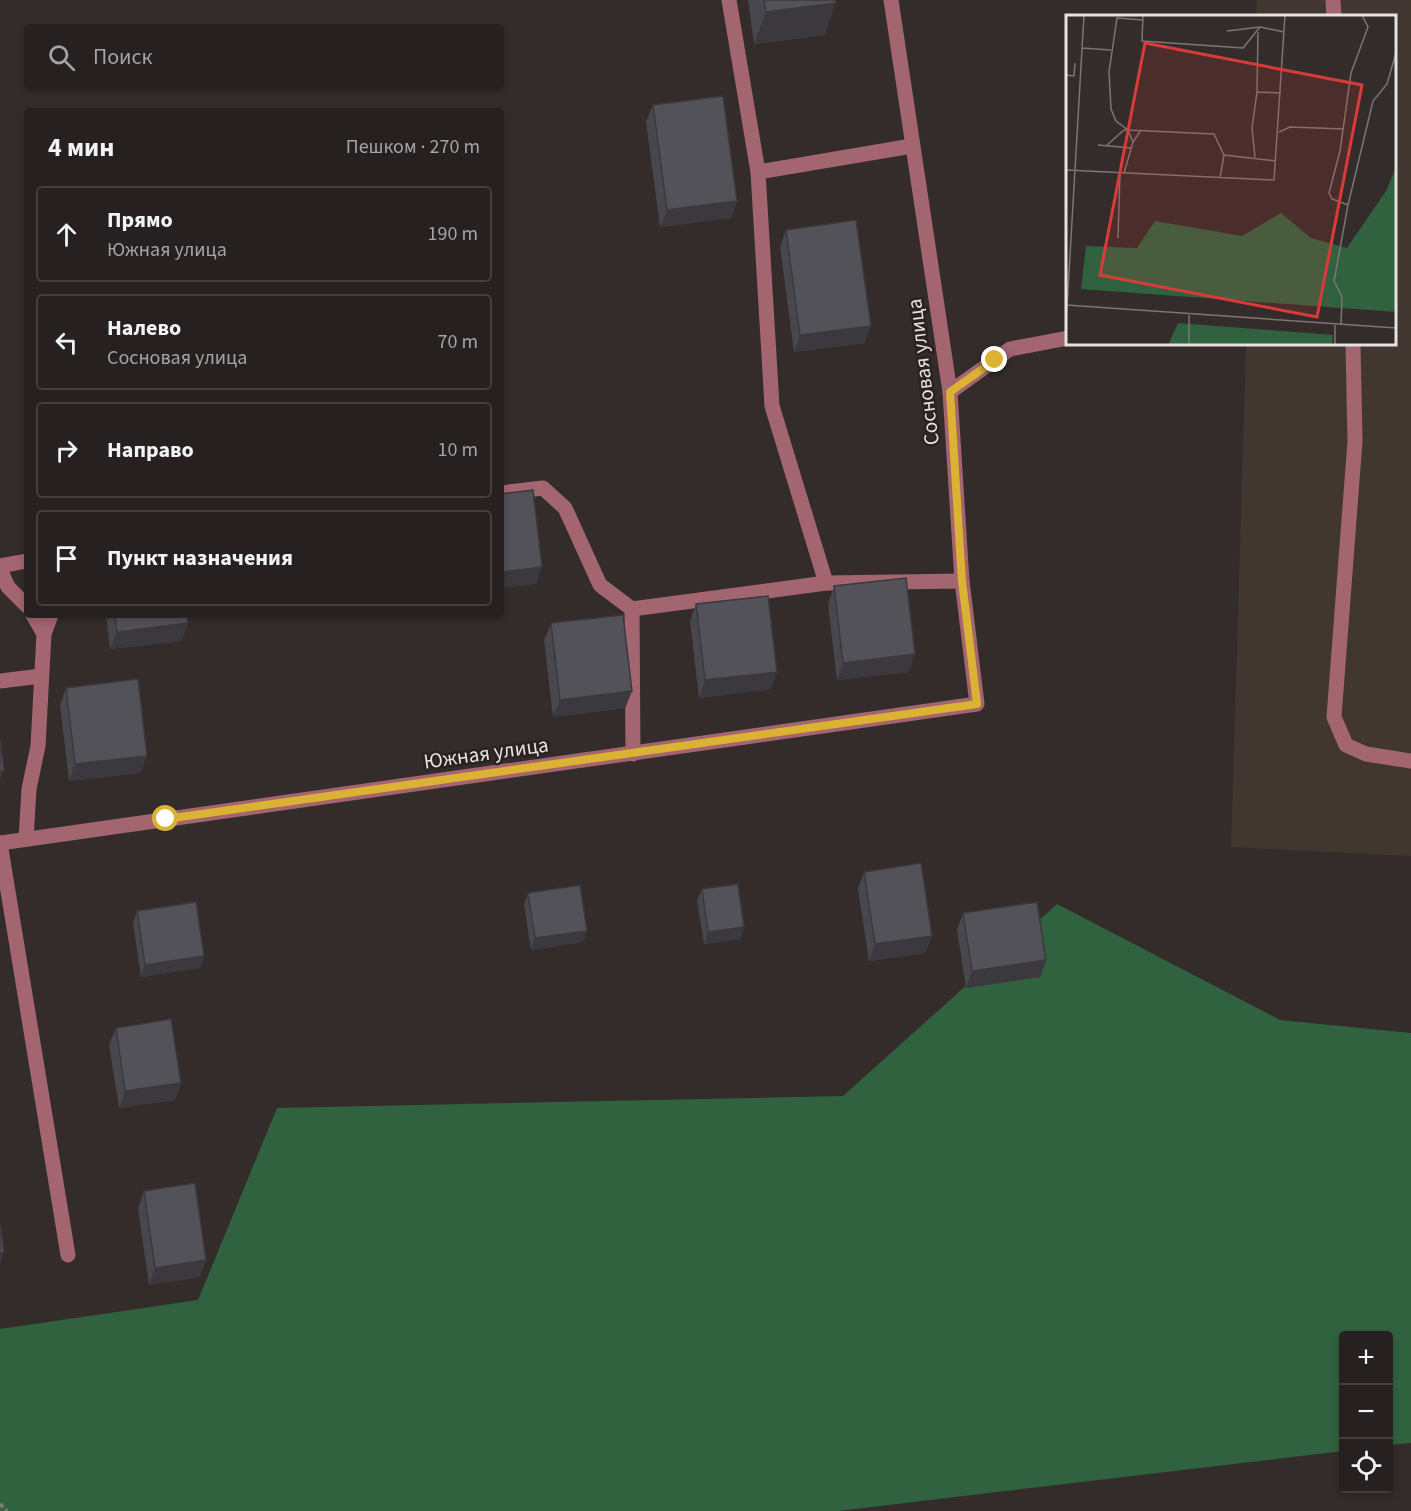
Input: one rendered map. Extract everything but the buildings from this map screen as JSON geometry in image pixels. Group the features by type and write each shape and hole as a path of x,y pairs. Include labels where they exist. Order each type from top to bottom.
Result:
{"street":[{"path":"729,0 758,171 772,406 826,583"},
{"name":"Сосновая улица","path":"891,0 950,392 962,581 977,704"},
{"path":"758,171 912,146"},
{"path":"950,392 1010,350 1066,338"},
{"path":"1353,345 1355,441 1335,717 1346,746 1366,754 1411,761"},
{"path":"504,493 543,488 565,508 600,585 632,609 826,583 962,581"},
{"path":"24,562 0,568 8,587 24,603"},
{"path":"632,609 633,754"},
{"path":"35,618 44,634"},
{"path":"26,839 29,789 38,746 44,634 50,618"},
{"path":"0,681 41,676"},
{"name":"Южная улица","path":"0,843 977,704"},
{"path":"0,843 68,1255"}],"path":[{"path":"0,1504 7,1511"}],"shaded area":[{"path":"1257,0 1411,0 1411,856 1231,847 1246,345 1396,345 1396,15 1256,15"}],"green space":[{"path":"1057,904 1280,1020 1411,1033 1411,1443 1393,1445 1393,1331 1339,1331 1339,1451 838,1511 0,1511 0,1329 198,1300 277,1108 843,1096"}],"route":[{"path":"166,819 977,704 962,581 950,392 995,360"}]}
